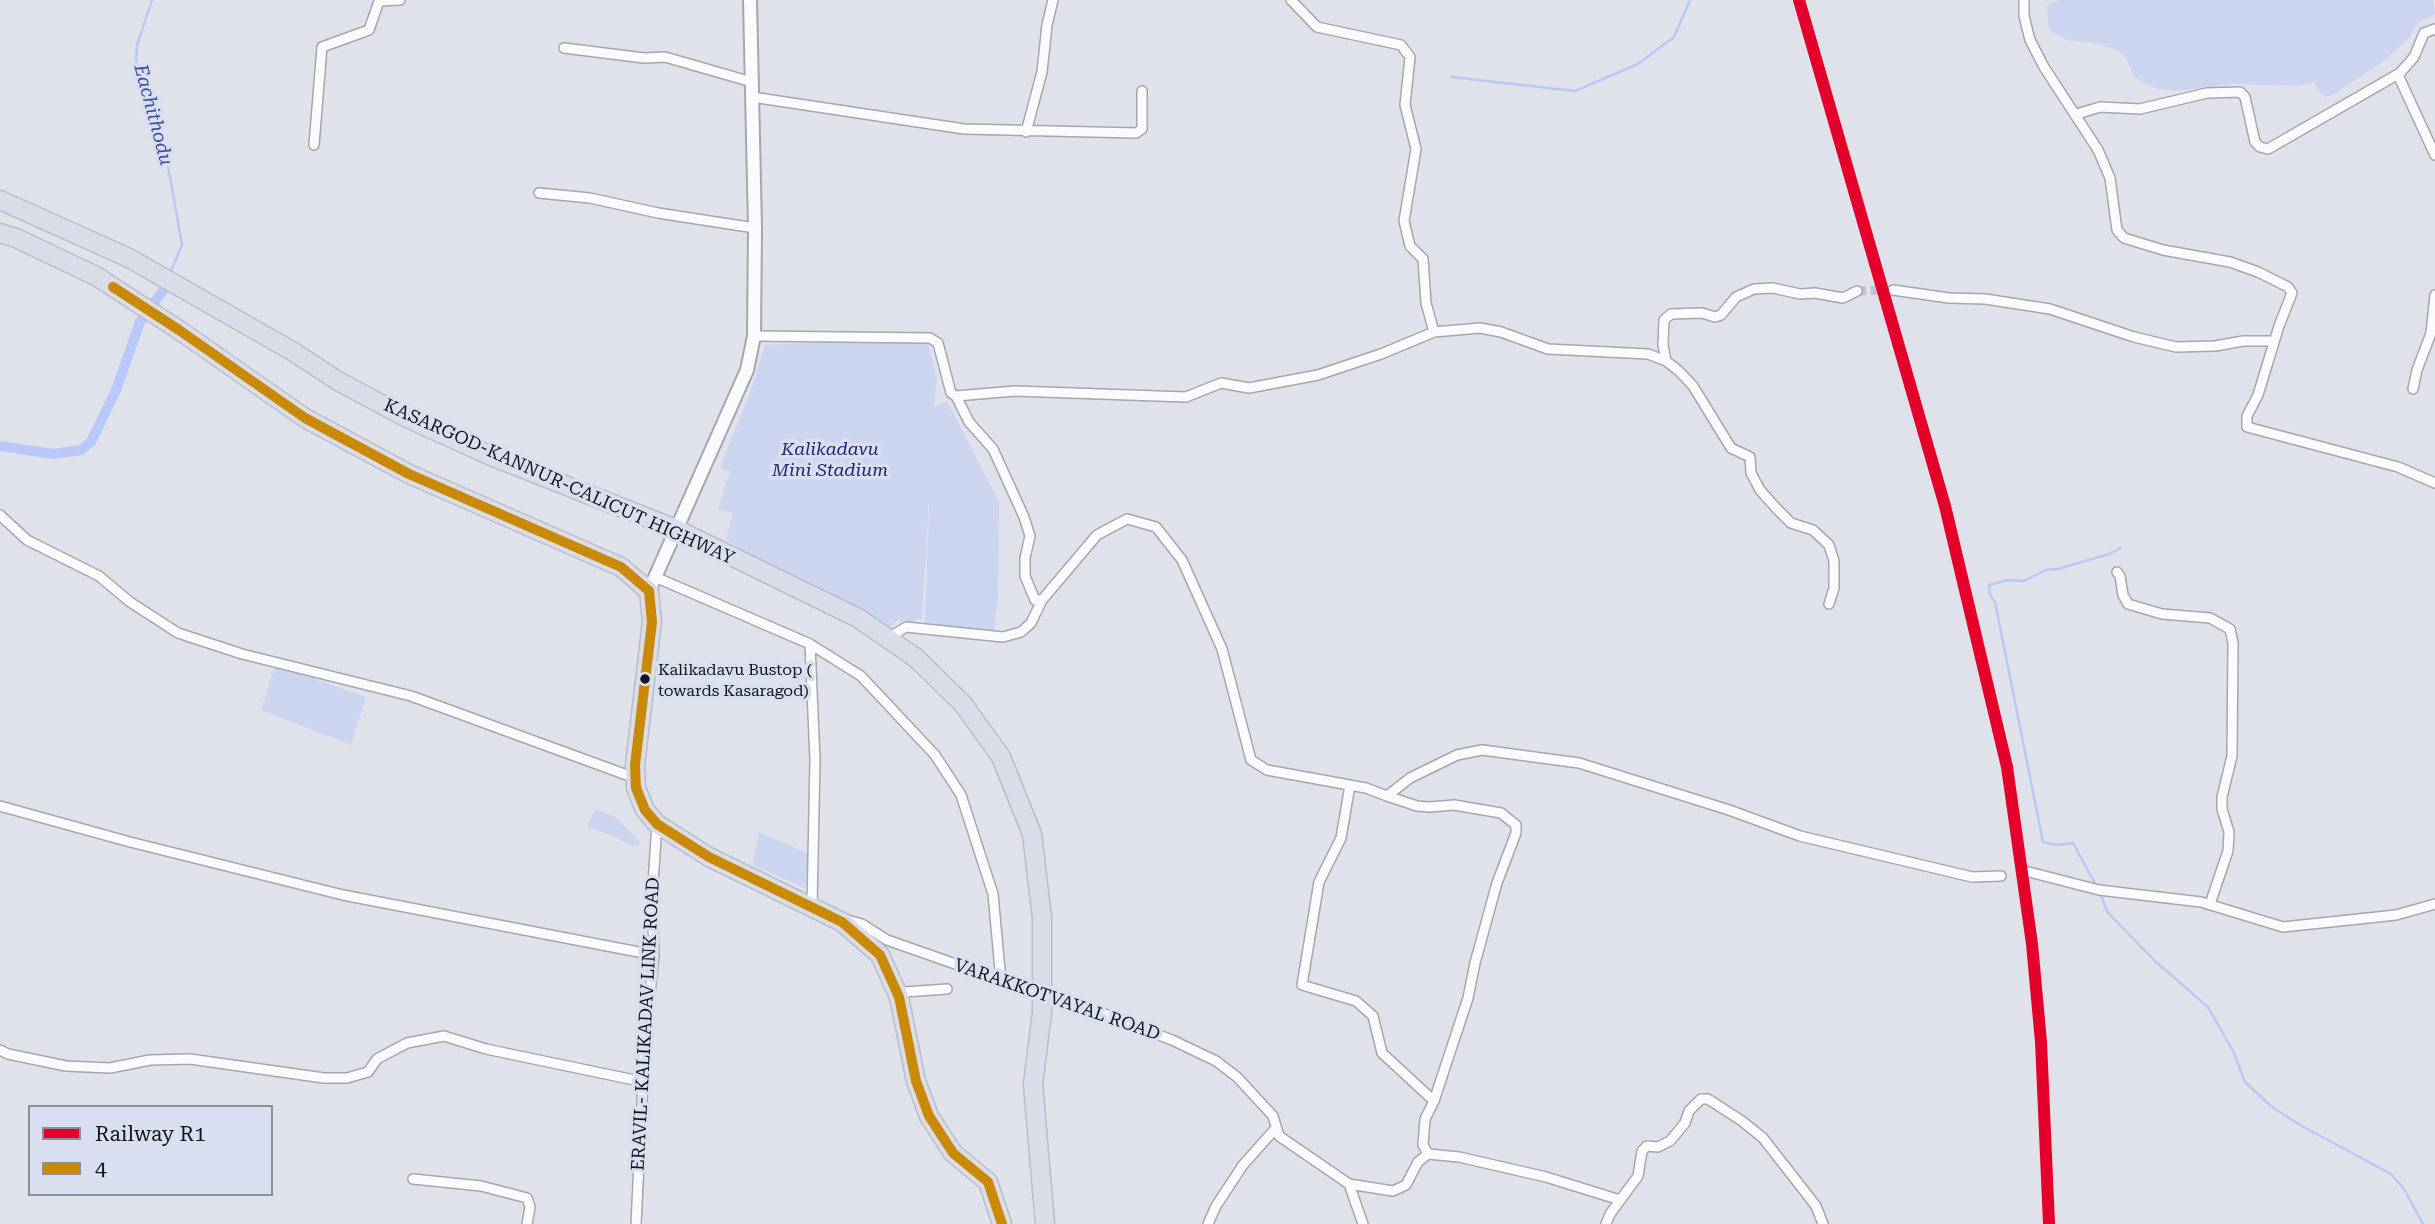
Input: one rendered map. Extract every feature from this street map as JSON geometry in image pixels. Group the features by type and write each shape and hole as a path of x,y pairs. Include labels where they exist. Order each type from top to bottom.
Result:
{"highway":[{"name":"KASARGOD-KANNUR-CALICUT HIGHWAY","path":"0,200 129,258 292,351 338,382 405,417 504,461 676,529 858,618 916,658 962,704 1001,757 1032,834 1042,918 1042,995 1033,1084 1045,1224"},
{"path":"0,233 96,276 305,418 409,474 621,567 652,584 652,622 635,778 645,810 657,824 709,857 842,922 880,955 899,997 916,1081 929,1116 953,1153 988,1182 1002,1224"}],"main road":[{"path":"652,584 747,370 754,336 755,228 750,0"},
{"path":"0,192 18,209"}],"street":[{"path":"314,145 322,47 369,30 379,1 400,0"},
{"path":"1026,132 1042,72 1047,25 1053,0"},
{"path":"1291,0 1317,27 1401,45 1410,57 1405,105 1416,149 1404,221 1410,246 1423,259 1426,303 1434,332"},
{"path":"2024,0 2024,16 2030,40 2098,149 2110,178 2117,230 2124,238 2163,250 2230,262 2258,272 2288,287 2292,293 2274,341 2259,395 2247,416 2246,427 2398,467 2435,483"},
{"path":"2077,114 2100,107 2140,109 2207,93 2240,92 2245,97 2255,142 2268,149 2398,75 2413,58 2424,33 2435,29"},
{"path":"564,48 644,58 665,57 752,82"},
{"path":"2398,75 2435,155"},
{"path":"752,97 964,129 1136,133 1142,129 1142,91"},
{"path":"539,193 590,198 658,213 755,228"},
{"path":"1666,361 1663,345 1664,320 1671,314 1702,313 1715,317 1721,315 1736,297 1754,289 1773,288 1800,294 1815,293 1843,298 1857,290"},
{"path":"1893,290 1949,298 1985,299 2050,309 2134,337 2176,347 2274,341"},
{"path":"2413,389 2431,333 2435,295"},
{"path":"956,396 1025,391 1186,397 1221,383 1250,388 1318,375 1381,354 1434,332 1480,328 1501,332 1548,349 1648,354 1666,361 1693,386 1731,448 1750,457 1751,472 1760,490 1776,508 1791,523 1813,530 1829,545 1834,561 1834,588 1829,604"},
{"path":"754,336 930,338 937,343 951,393 956,396 969,422 993,449 1024,517 1030,536 1025,558 1025,576 1035,600 1042,600"},
{"path":"0,515 27,540 99,576 130,602 178,633 242,654 411,696 635,778"},
{"path":"888,638 906,627 1003,637 1021,632 1031,623 1042,600 1097,536 1127,519 1156,527 1182,560 1223,649 1251,760 1267,770 1350,785 1417,806 1454,805 1501,813 1516,825 1516,833 1497,883 1468,998 1434,1101 1424,1119 1423,1145 1428,1154"},
{"path":"2117,572 2127,604 2162,614 2210,618 2230,629 2233,643 2232,756 2222,797 2222,809 2229,832 2228,851 2210,904"},
{"path":"652,584 810,644 861,676 935,755 961,795 993,894 1001,981"},
{"path":"810,644 815,761 811,907"},
{"path":"1387,796 1409,778 1457,755 1482,750 1579,763 1800,836 1972,877 2001,876"},
{"path":"1350,785 1341,838 1318,882 1301,985 1356,1001 1373,1016 1382,1053 1434,1101"},
{"path":"0,806 130,842 343,895 654,955"},
{"name":"ERAVIL- KALIKADAV LINK ROAD","path":"636,1224 645,1041 654,955 652,898 657,824"},
{"path":"2029,872 2095,889 2210,904 2283,927 2396,915 2435,904"},
{"name":"VARAKKOTVAYAL ROAD","path":"842,922 845,920 862,924 887,940 1042,995 1079,1004 1172,1040 1216,1061 1237,1077 1273,1116 1279,1136 1349,1184"},
{"path":"899,997 904,992 947,989"},
{"path":"0,1050 66,1066 110,1068 150,1060 190,1059 324,1078 347,1078 368,1072 377,1059 407,1043 444,1036 486,1049 644,1082"},
{"path":"1606,1224 1638,1176 1642,1151 1647,1146 1658,1147 1670,1140 1685,1122 1695,1103 1702,1099 1708,1099 1763,1138 1816,1206 1823,1224"},
{"path":"1208,1224 1216,1206 1243,1165 1276,1128"},
{"path":"1363,1224 1349,1184 1393,1191 1406,1185 1418,1162 1428,1154 1459,1157 1546,1177 1620,1200"},
{"path":"413,1179 481,1186 527,1198 530,1207 527,1224"}],"green space":[{"path":"2058,0 2433,0 2435,14 2418,23 2408,39 2387,59 2334,94 2325,97 2314,82 2296,86 2233,84 2177,91 2158,89 2134,76 2126,58 2119,51 2099,44 2068,40 2051,32 2047,5"},
{"name":"Kalikadavu Mini Stadium","path":"827,342 928,343 937,378 934,406 947,401 999,502 998,598 994,632 925,623 930,480 922,619 917,618 914,622 897,620 890,628 843,601 750,555 726,539 733,513 718,509 730,472 720,467 751,390 765,345"},
{"path":"275,665 366,697 351,745 261,710"},
{"path":"595,809 616,817 641,843 632,847 618,838 587,827"},
{"path":"759,832 809,854 805,888 752,865"}],"waterway":[{"name":"Eachithodu","path":"152,0 137,45 136,63 150,92 163,137 182,245 171,271"},
{"path":"1451,77 1575,91 1638,64 1674,37 1690,0"},
{"name":"Eachithodu","path":"0,446 53,454 81,450 91,442 116,390 140,322 164,289"},
{"path":"2097,887 2073,843 2057,845 2043,842 1995,602 1990,595 1989,585 2008,580 2024,581 2046,570 2058,569 2121,548"},
{"path":"2100,893 2108,913 2155,961 2208,1007 2234,1053 2245,1082 2272,1107 2300,1125 2391,1174 2404,1189 2423,1224"}],"tunnel":[{"path":"1857,291 1893,290"}],"rail line":[{"name":"R1","path":"1799,0 1945,506 2007,767 2032,944 2041,1042 2049,1224"}],"transit line":[{"name":"4","path":"113,287 305,418 409,474 621,567 649,591 652,622 635,765 636,788 645,810 657,824 709,857 842,922 880,955 899,997 916,1081 929,1116 953,1153 988,1182 1002,1224"}],"place":[{"name":"Kalikadavu Bustop ( towards Kasaragod)","path":"645,679"}]}
